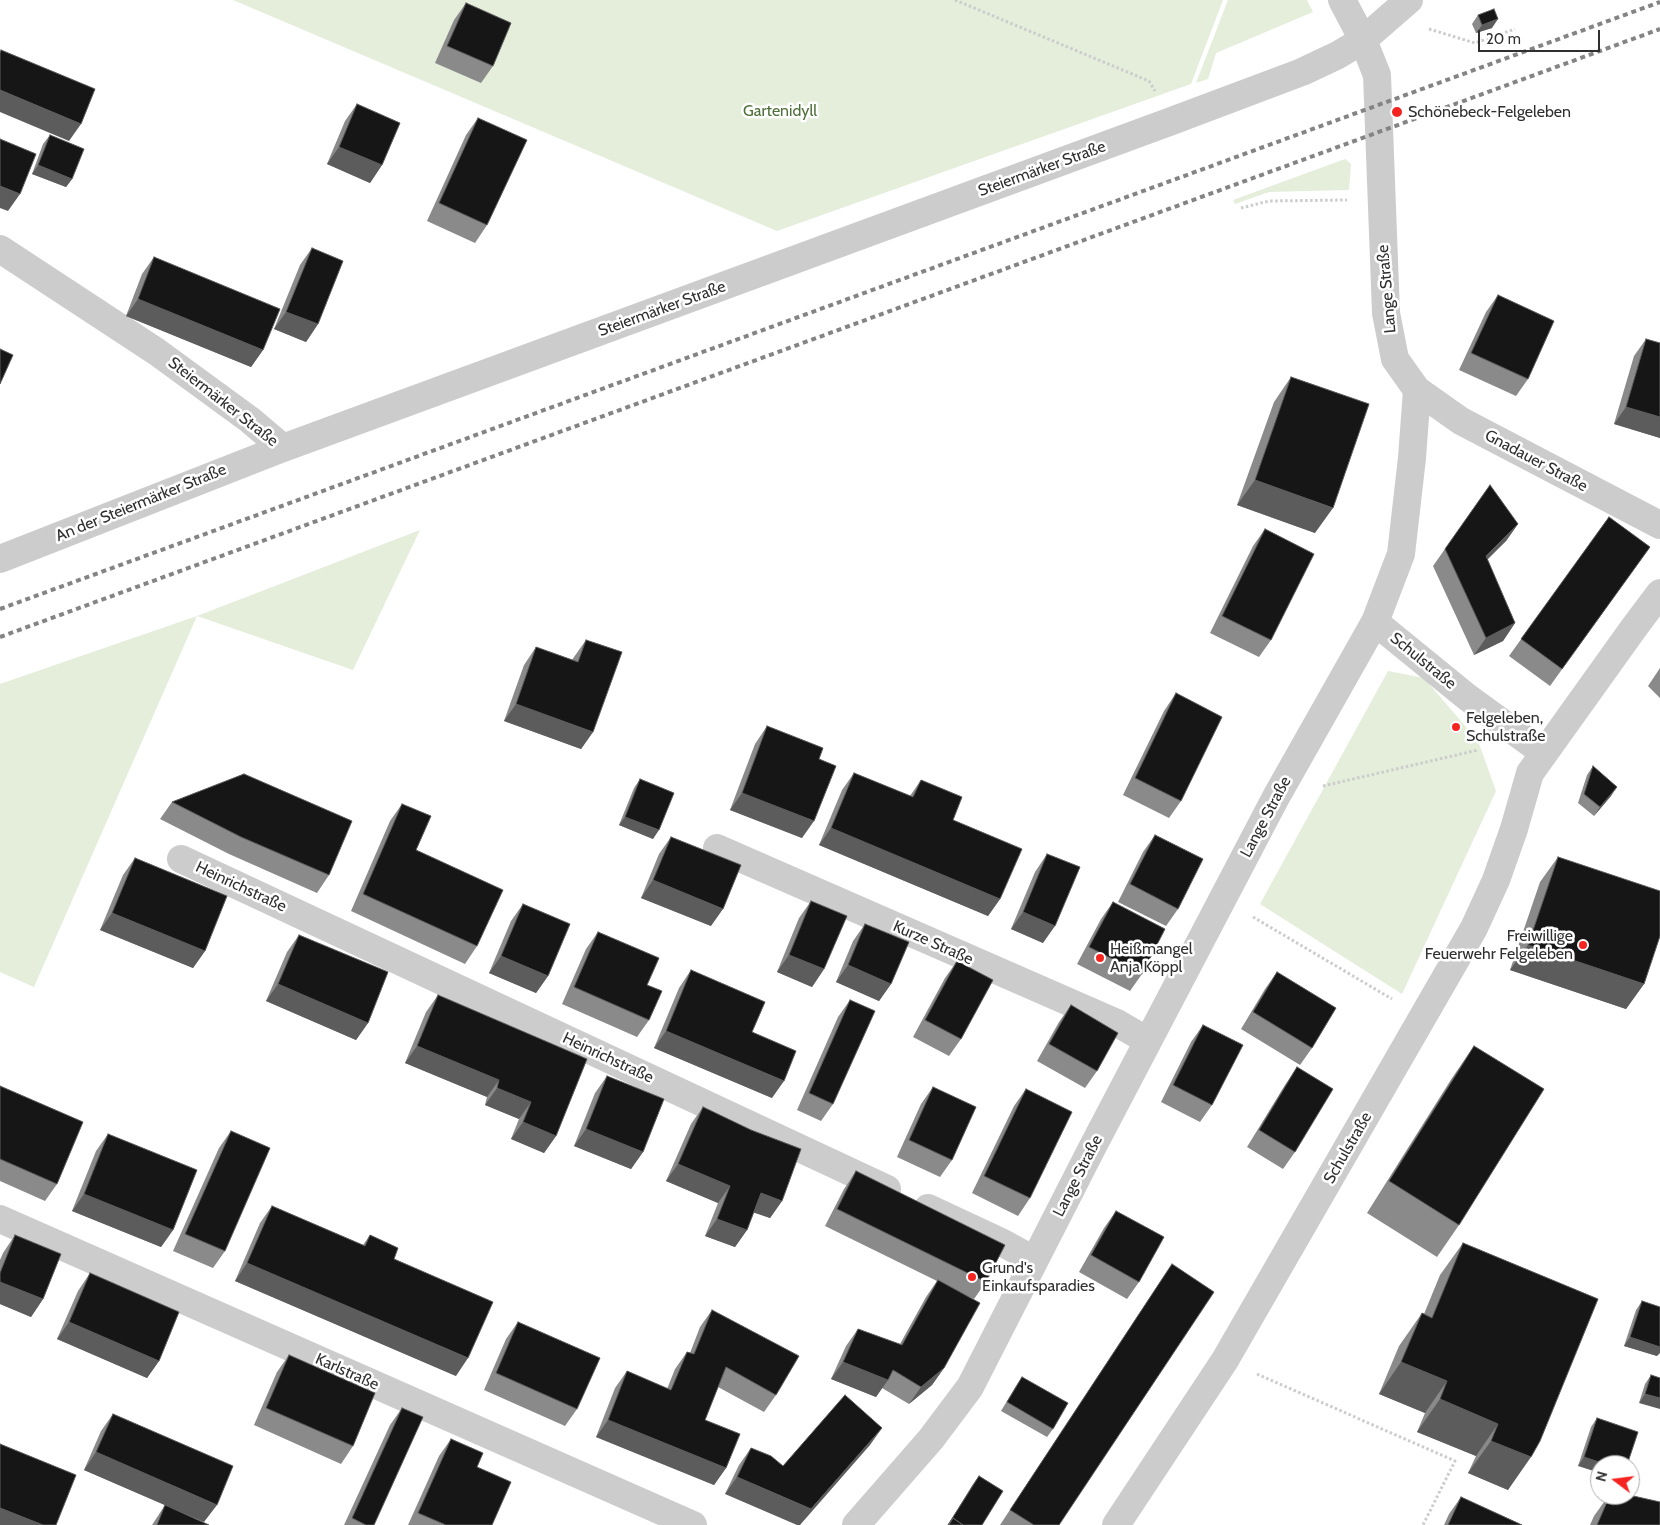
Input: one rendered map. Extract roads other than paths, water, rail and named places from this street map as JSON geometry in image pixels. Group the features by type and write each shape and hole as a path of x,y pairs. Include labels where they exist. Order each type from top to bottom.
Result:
{"street":[{"name":"Lange Straße","path":"856,1525 931,1439 970,1387 1034,1260 1276,797 1375,622 1401,554 1412,458 1417,390 1395,359 1386,313 1377,75 1363,40 1342,0"},
{"name":"Steiermärker Straße","path":"0,249 158,352 250,420 283,448 1302,72 1338,56 1363,40 1404,5"},
{"name":"Gnadauer Straße","path":"1417,390 1461,421 1660,525"},
{"name":"An der Steiermärker Straße","path":"0,559 283,448"},
{"name":"Schulstraße","path":"1116,1525 1225,1360 1474,928 1502,863 1530,774 1660,593"},
{"name":"Schulstraße","path":"1375,622 1467,697 1544,753"},
{"name":"Kurze Straße","path":"717,848 1117,1024 1148,1041"},
{"name":"Heinrichstraße","path":"181,859 1003,1243 1034,1260"},
{"name":"Karlstraße","path":"0,1219 693,1525"}],"railway":[{"path":"0,609 1660,2"},
{"path":"0,637 1660,29"}],"place":[{"name":"Schönebeck-Felgeleben","path":"1397,112"},
{"name":"Felgeleben, Schulstraße","path":"1456,727"},
{"name":"Freiwillige Feuerwehr Felgeleben","path":"1583,945"},
{"name":"Heißmangel Anja Köppl","path":"1100,958"},
{"name":"Grund's Einkaufsparadies","path":"972,1277"}],"park label":[{"name":"Gartenidyll","path":"780,111"}]}
